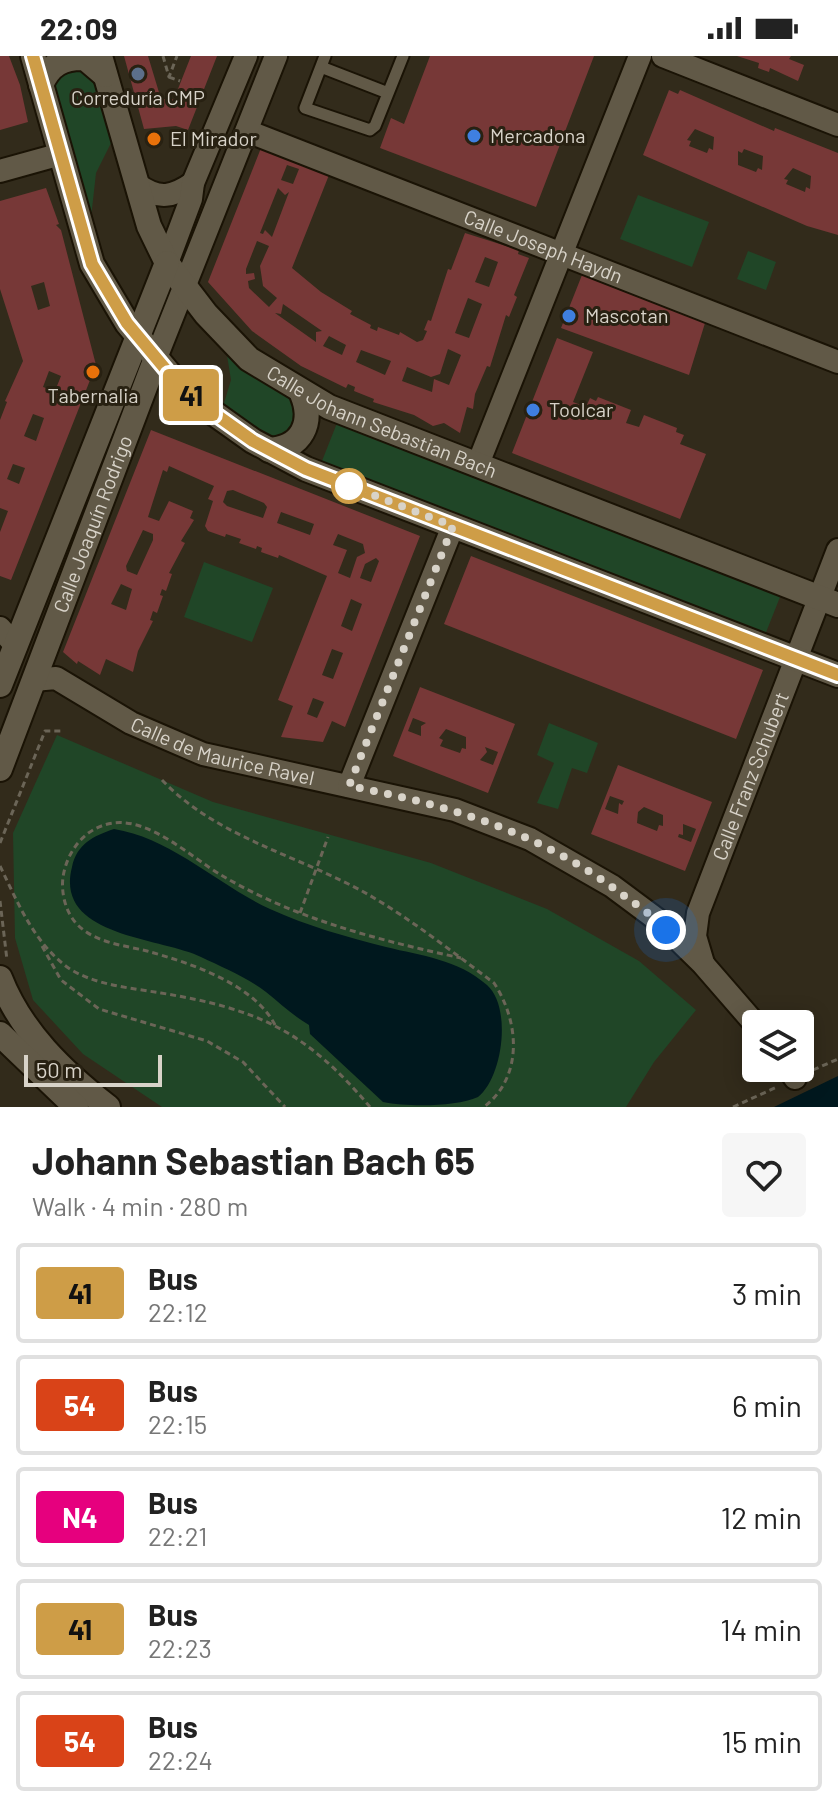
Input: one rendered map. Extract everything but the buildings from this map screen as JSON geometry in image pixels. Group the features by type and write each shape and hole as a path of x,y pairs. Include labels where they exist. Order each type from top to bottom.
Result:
{"street":[{"path":"33,56 92,264 138,337 177,383 208,409 269,450 342,483 838,675"},
{"name":"Calle Joaquín Rodrigo","path":"0,685 8,637 138,337 191,199 193,183 246,56"},
{"name":"Calle Joaquín Rodrigo","path":"0,769 42,674 156,358 276,56"},
{"path":"478,464 640,56"},
{"path":"663,56 838,125"},
{"path":"41,85 48,70 67,59 85,58 103,65"},
{"name":"Calle Johann Sebastian Bach","path":"103,65 151,233 183,287 249,359 302,394 829,602"},
{"name":"Calle Joseph Haydn","path":"247,131 838,362"},
{"path":"0,171 61,154"},
{"path":"138,185 152,194 167,196 193,183"},
{"path":"269,450 289,446 303,434 308,412 302,394"},
{"path":"349,786 453,526"},
{"name":"Calle Franz Schubert","path":"703,964 692,919 796,659 829,602 838,550"},
{"name":"Calle de Maurice Ravel","path":"42,674 131,723 203,754 400,796 492,822 574,862 659,921 703,964 743,1010"},
{"name":"Calle de Maurice Ravel","path":"659,921 692,919"},
{"path":"0,978 16,1012 35,1040 108,1107"},
{"path":"0,1034 76,1107"}],"lane":[{"path":"388,93 323,61 305,108 370,130 375,126 403,56"},
{"name":"Calle de Maurice Ravel","path":"8,637 42,674"}],"path":[{"path":"163,56 169,77"},
{"path":"169,77 177,56"},
{"path":"169,77 180,81"},
{"path":"0,843 45,731 62,731"},
{"path":"162,780 182,801 369,895 494,983 508,1003 514,1056 505,1083 484,1107"},
{"path":"275,1025 267,1008 200,969 92,935 75,922 61,892 63,873 72,848 89,833 114,823 144,828 223,876 300,913 381,940 461,958"},
{"path":"300,913 328,837"},
{"path":"0,866 61,980 99,1009 207,1041 243,1062 285,1107"},
{"path":"40,942 69,968 99,981 230,1007 275,1025 331,1063 370,1107"},
{"path":"814,1066 838,1059"},
{"path":"733,1107 776,1082"}],"green space":[{"path":"88,66 117,131 96,173 91,218 52,81 56,74"},
{"path":"638,195 709,222 692,267 620,239"},
{"path":"748,251 776,262 766,290 737,279"},
{"path":"225,343 292,394 303,417 281,443 221,413 231,380"},
{"path":"339,418 782,592 763,640 320,466"},
{"path":"204,562 273,588 252,642 184,617"},
{"path":"549,723 598,743 587,773 572,768 558,809 537,803 554,763 537,755"},
{"path":"57,735 213,802 431,863 547,909 639,961 696,1010 654,1062 626,1107 162,1107 83,1054 33,1000 15,938 13,833"}],"water":[{"path":"114,829 135,834 175,852 251,899 284,915 342,935 439,960 476,976 495,995 502,1025 498,1059 487,1087 478,1097 457,1103 405,1105 383,1102 310,1034 309,1025 251,982 183,950 114,931 94,921 79,908 71,890 72,867 78,852 87,842"},
{"path":"838,1076 838,1107 774,1107"}],"bus line":[{"name":"41","path":"33,56 92,264 127,323 177,383 208,409 253,441 306,469 838,675"}],"place":[{"name":"Correduría CMP","path":"138,74"},
{"name":"Mercadona","path":"474,136"},
{"name":"El Mirador","path":"154,139"},
{"name":"Mascotan","path":"569,316"},
{"name":"Tabernalia","path":"93,372"},
{"name":"Toolcar","path":"533,410"}],"route":[{"path":"349,486 342,483 453,526 349,786 455,810 530,839 612,886 659,921 666,930"}]}
